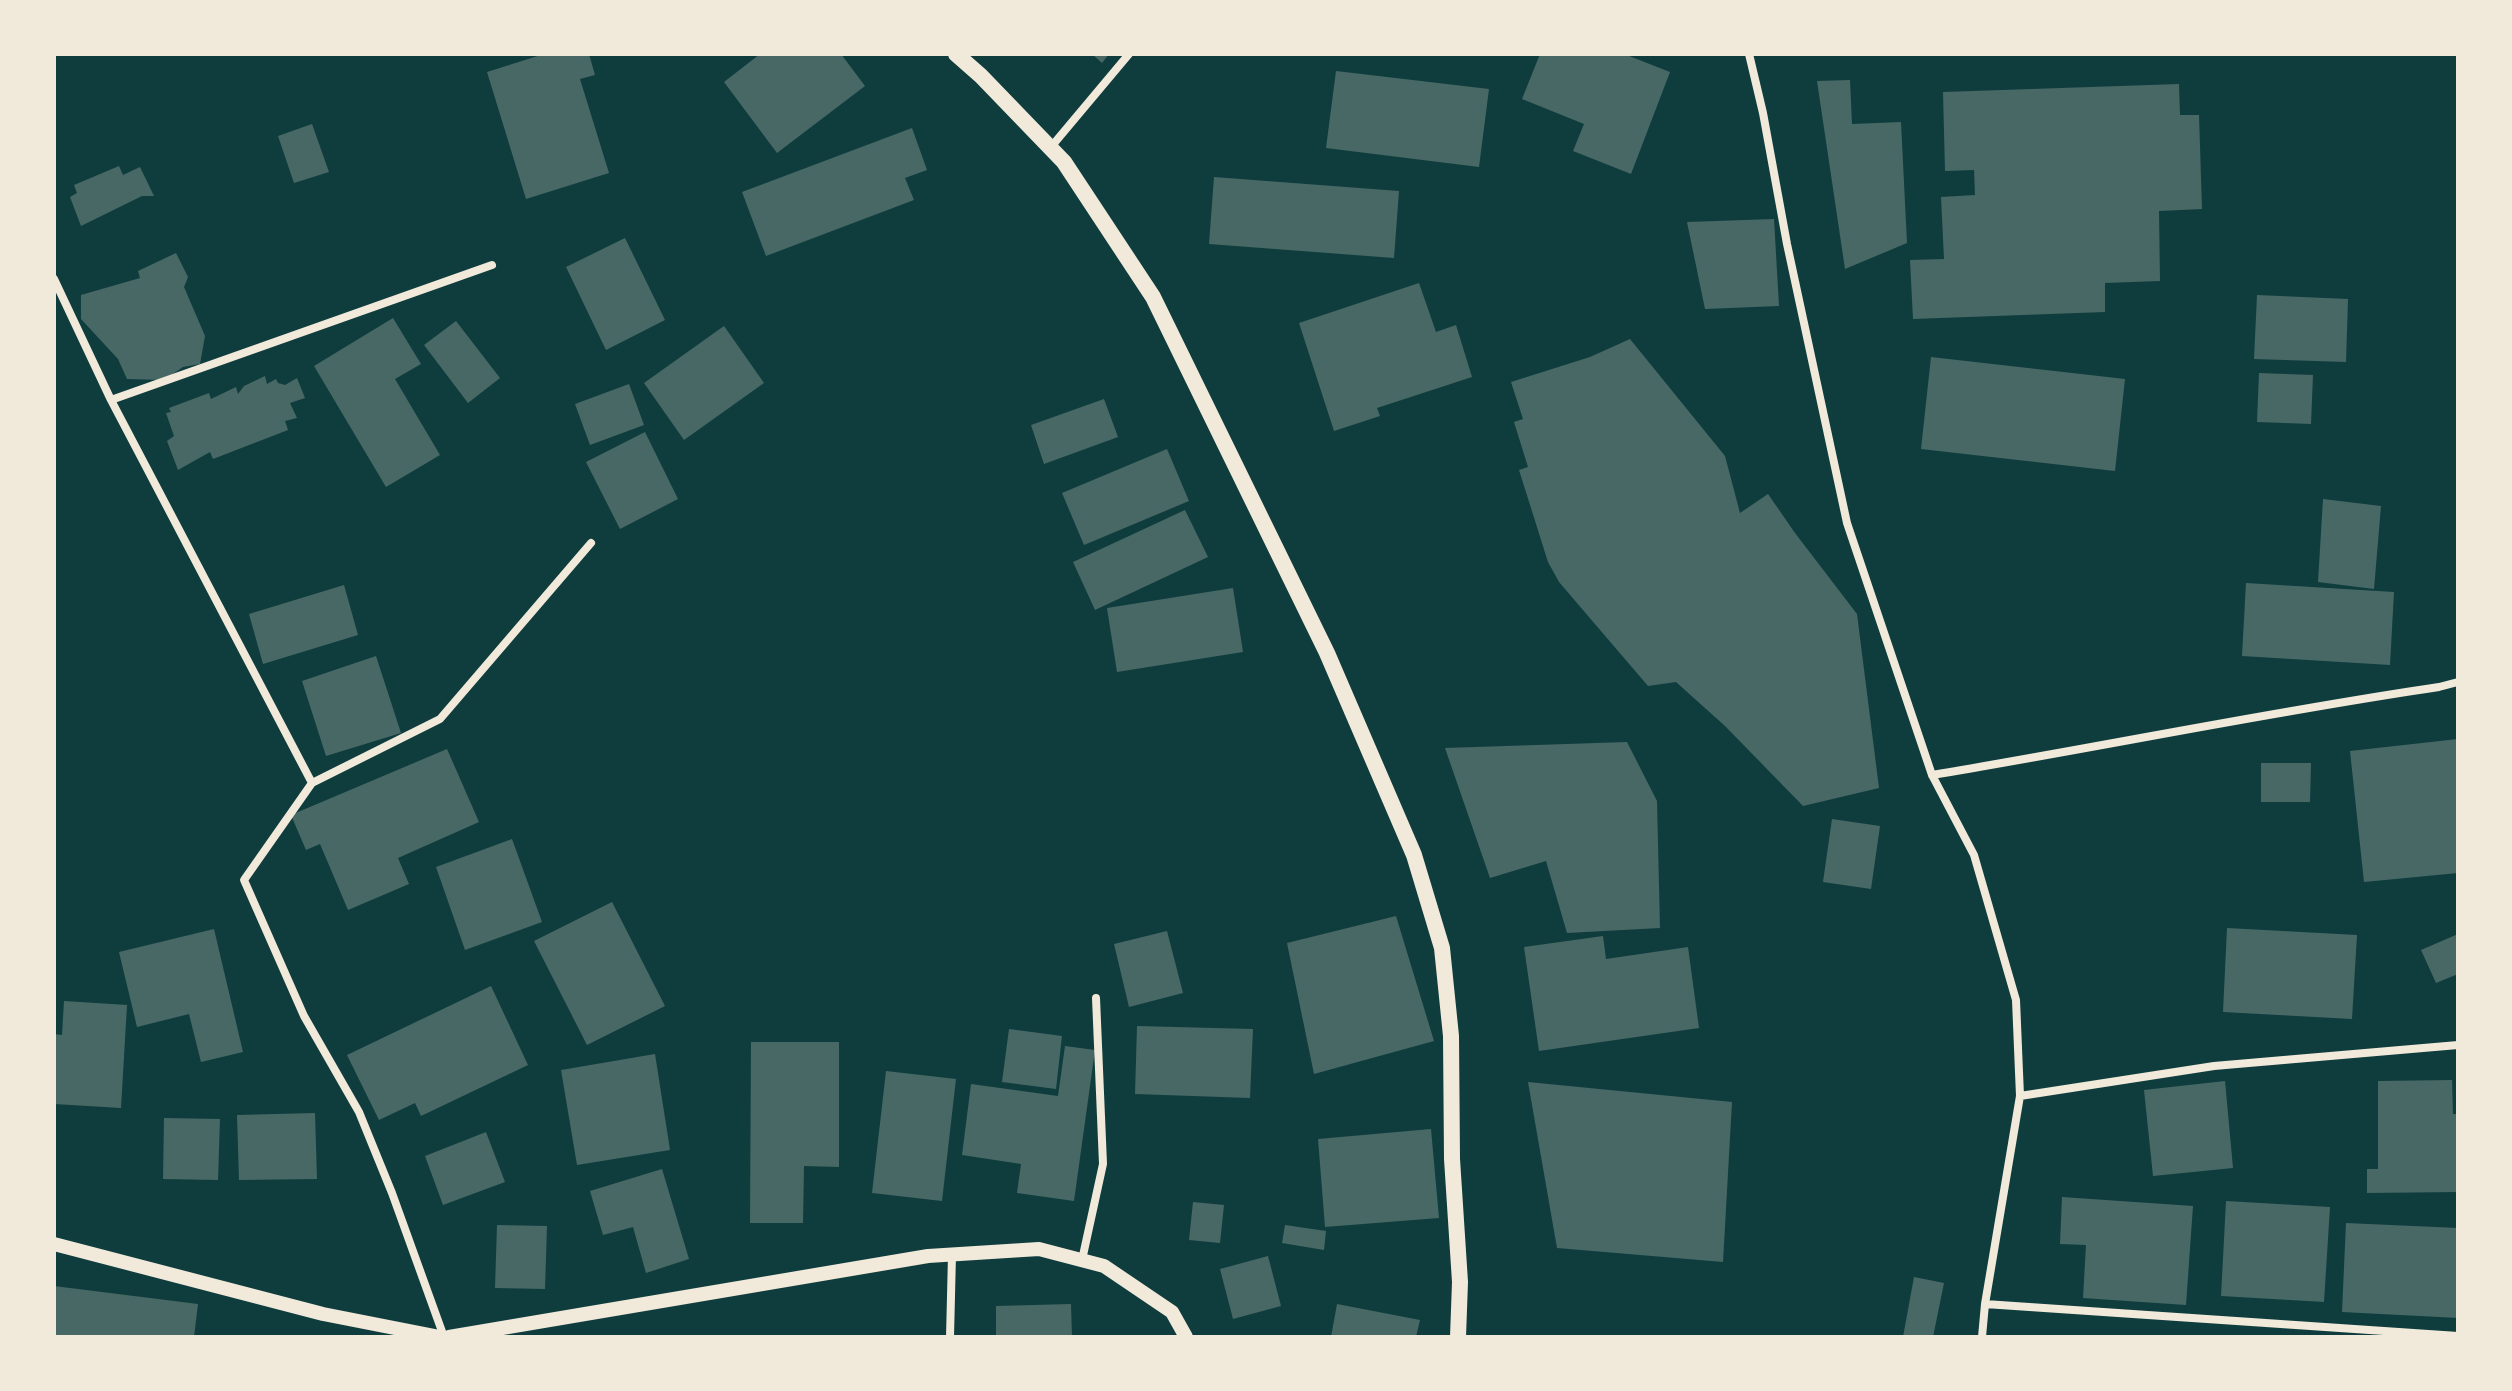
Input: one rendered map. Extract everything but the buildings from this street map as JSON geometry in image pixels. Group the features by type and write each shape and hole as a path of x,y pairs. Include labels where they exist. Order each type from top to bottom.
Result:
{"main road":[{"path":"956,54 1064,162 1153,297 1327,653 1414,855 1442,948 1451,1036 1452,1159 1460,1282 1458,1337"}],"street":[{"path":"1050,148 1129,54"},
{"path":"1749,54 1847,523 1932,775 1974,855 2016,1000 2020,1096 1982,1337"},
{"path":"111,400 492,265"},
{"path":"54,279 111,400 312,783"},
{"path":"444,1337 359,1112 304,1016 244,880 312,783 440,719 591,543"},
{"path":"1932,775 2458,682"},
{"path":"1082,1260 1103,1164 1096,998"},
{"path":"2020,1096 2214,1066 2458,1045"},
{"path":"54,1244 323,1314 444,1337 928,1256 1039,1249 1104,1266 1172,1312 1186,1337"},
{"path":"950,1337 952,1255"},
{"path":"1985,1304 2458,1336"}]}
